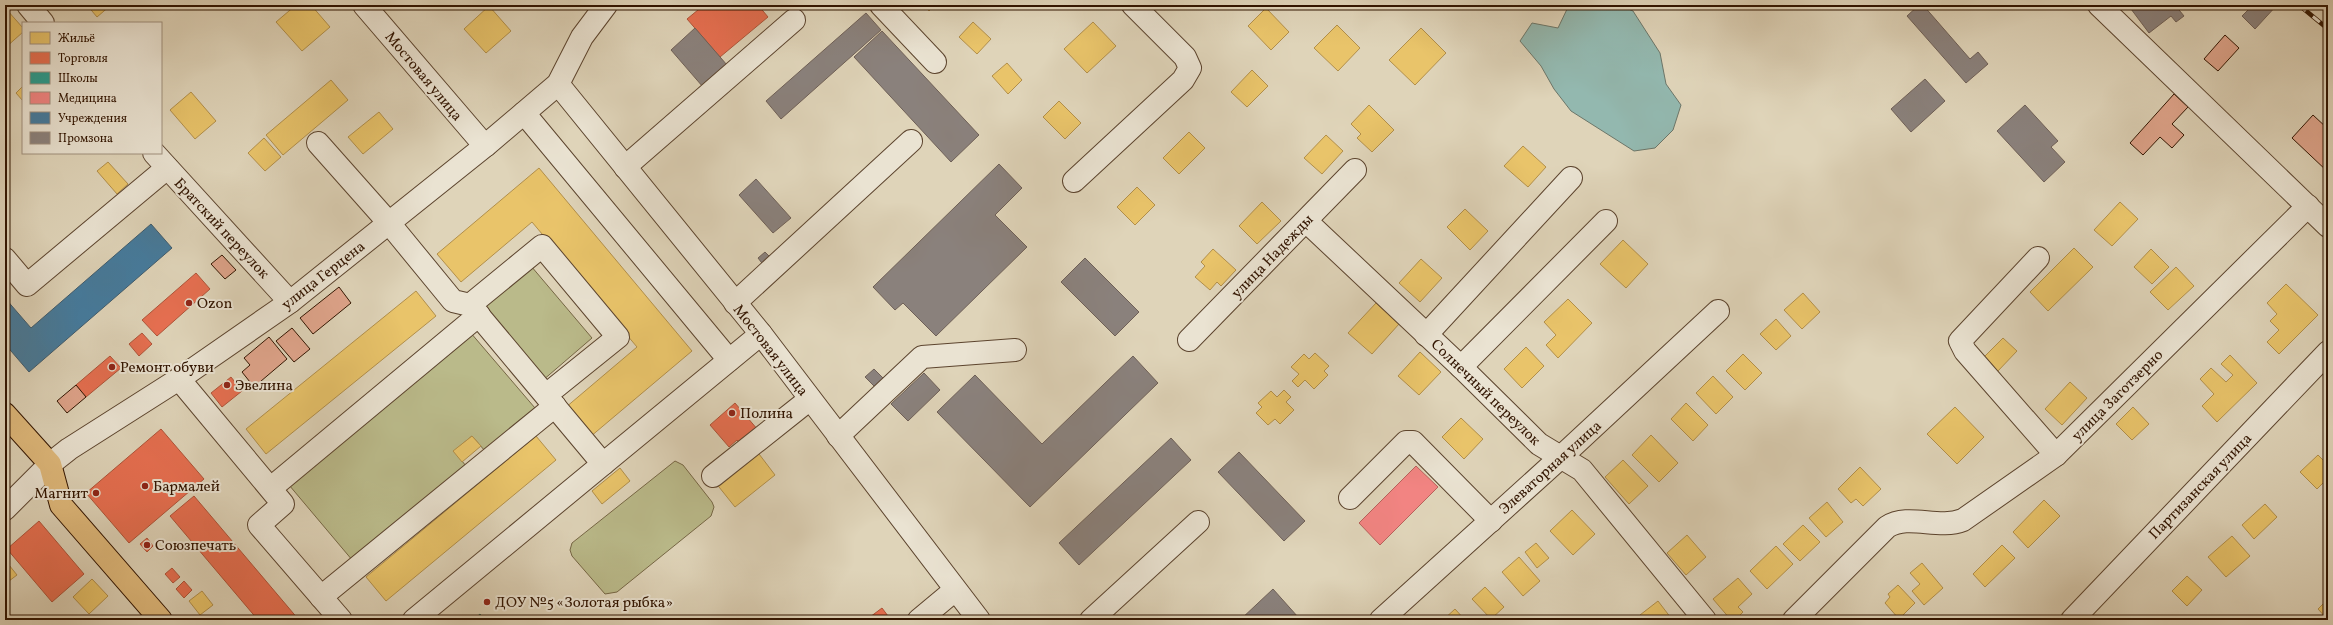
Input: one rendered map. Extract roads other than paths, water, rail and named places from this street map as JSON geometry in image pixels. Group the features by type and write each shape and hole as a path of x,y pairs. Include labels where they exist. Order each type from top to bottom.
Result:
{"main road":[{"path":"5,414 50,464 61,505 161,620"}],"street":[{"path":"28,5 42,22"},
{"name":"Мостовая улица","path":"364,5 484,146"},
{"name":"улица Герцена","path":"5,509 50,464 69,449 179,379 290,302 524,113 558,84 582,37 606,5"},
{"path":"881,5 935,62"},
{"path":"1074,181 1182,80 1190,68 1185,58 1133,5"},
{"path":"2099,5 2328,226"},
{"path":"625,167 794,20"},
{"name":"Мостовая улица","path":"558,84 761,334 979,620"},
{"path":"524,113 729,360"},
{"path":"735,303 911,142"},
{"path":"318,143 389,223 452,301 474,310 603,464"},
{"path":"5,260 27,285 160,161"},
{"name":"Братский переулок","path":"160,161 290,302"},
{"name":"улица Надежды","path":"1189,340 1355,170"},
{"path":"1426,335 1571,178"},
{"name":"улица Заготзерно","path":"1794,620 1887,527 1895,522 1948,524 1963,520 2056,455 2308,206"},
{"name":"Солнечный переулок","path":"1306,221 1461,367 1538,444 1582,470 1705,620"},
{"path":"1461,367 1606,221"},
{"path":"271,488 474,310 542,246 618,337 550,400 321,597"},
{"path":"2038,258 1960,342 1965,351 2056,455"},
{"name":"Элеваторная улица","path":"1381,620 1561,457 1718,311"},
{"path":"414,620 761,334"},
{"path":"838,436 922,358 1015,350"},
{"name":"Партизанская улица","path":"2072,620 2328,352"},
{"path":"179,379 283,504 259,525 341,620"},
{"path":"712,476 810,399"},
{"path":"1350,498 1406,442 1413,442 1491,521"},
{"path":"1091,620 1198,522"},
{"path":"919,620 955,590"}],"water":[{"path":"1569,5 1619,5 1633,11 1660,53 1666,84 1681,105 1673,130 1655,148 1634,151 1571,111 1554,89 1541,66 1520,41 1532,23 1558,28"}],"railway":[{"path":"2299,5 2328,29"},
{"path":"2320,5 2328,11"}],"place":[{"name":"Ozon","path":"189,303"},
{"name":"Ремонт обуви","path":"112,367"},
{"name":"Эвелина","path":"227,385"},
{"name":"Полина","path":"732,413"},
{"name":"Бармалей","path":"145,486"},
{"name":"Магнит","path":"96,493"},
{"name":"Союзпечать","path":"147,545"},
{"name":"ДОУ №5 «Золотая рыбка»","path":"487,602"}]}
